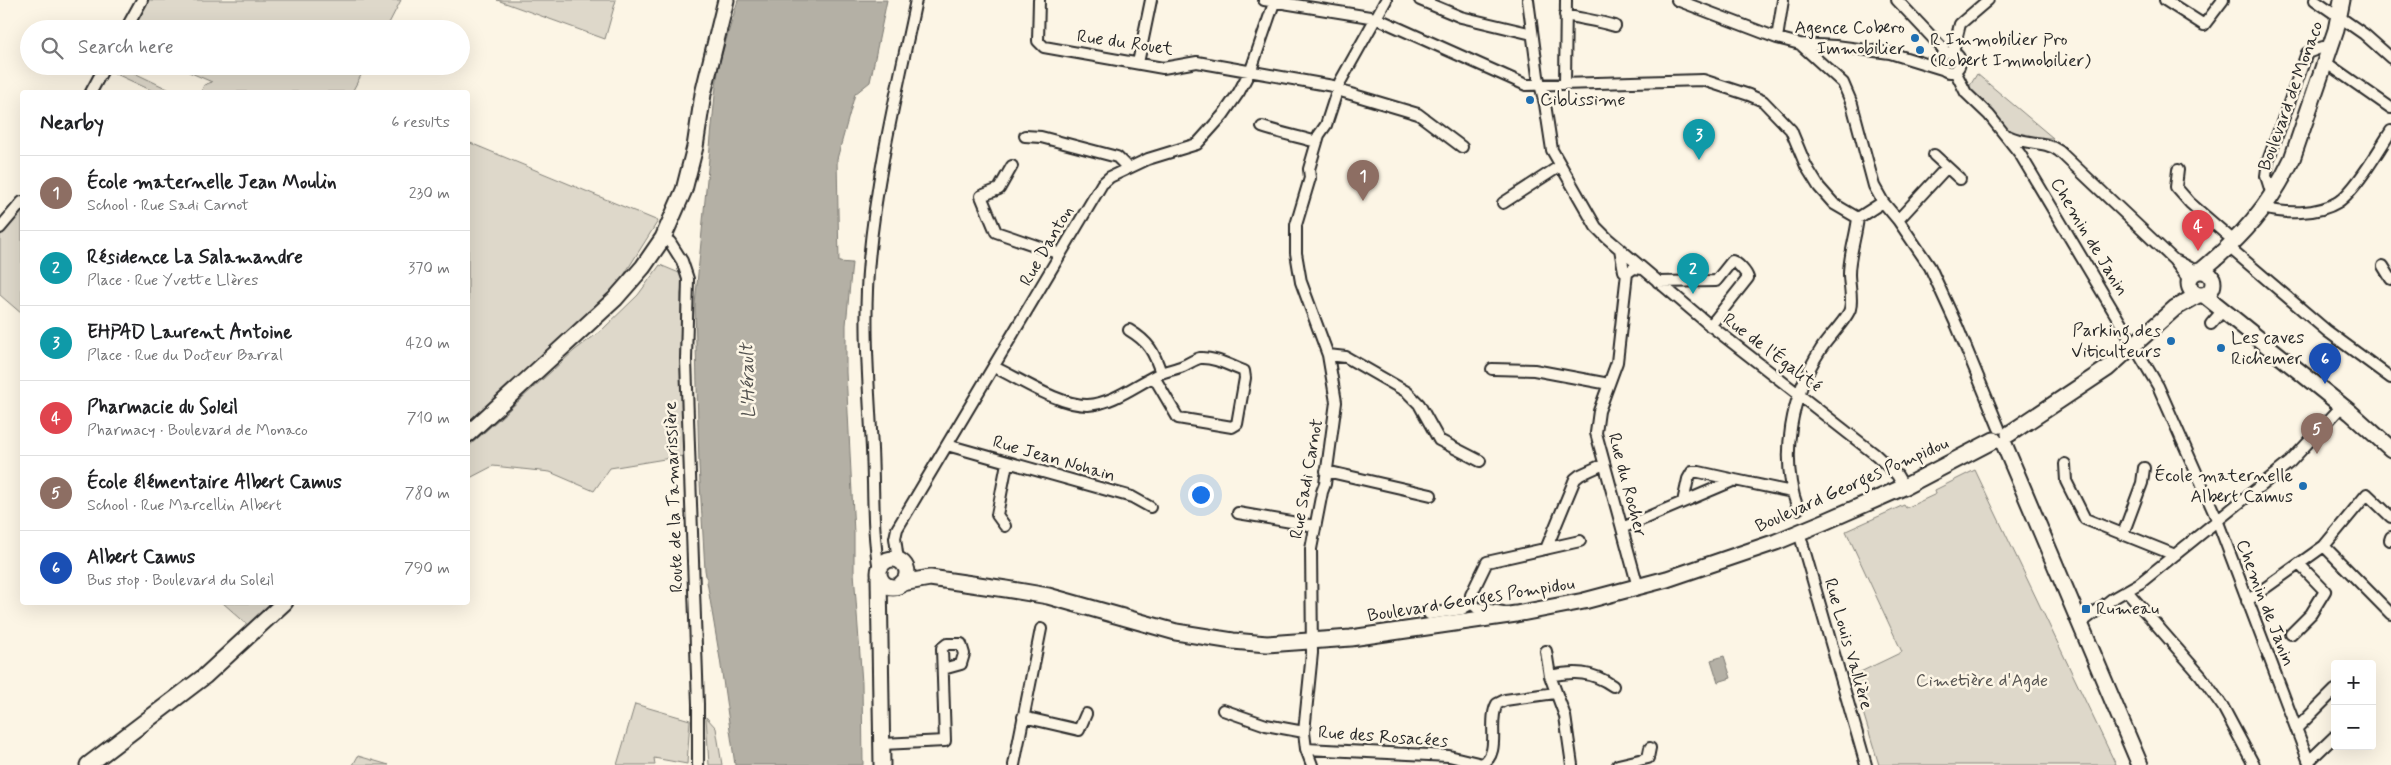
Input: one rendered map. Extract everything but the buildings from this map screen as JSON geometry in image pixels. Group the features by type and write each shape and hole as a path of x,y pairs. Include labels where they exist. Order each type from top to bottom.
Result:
{"main road":[{"path":"470,432 615,299 643,267 662,238 684,190 695,147 703,94 726,0"},
{"name":"Boulevard de Monaco","path":"2201,283 2272,196 2292,159 2330,47 2342,0"},
{"path":"2201,283 2224,309 2257,339 2342,406 2391,449"},
{"name":"Boulevard Georges Pompidou","path":"901,563 930,578 1048,596 1176,632 1267,644 1312,642 1516,614 1584,601 1668,579 1799,532 1904,487 2001,436 2077,390 2134,345 2201,283"},
{"path":"2001,436 2140,765"},
{"path":"879,622 898,585 906,575 901,563 884,562 879,573 879,622 882,765"},
{"path":"879,573 884,583 898,585"},
{"name":"Boulevard Georges Pompidou","path":"898,585 930,578"},
{"path":"87,765 205,676 282,605"}],"street":[{"path":"131,20 142,0"},
{"path":"879,573 874,539 868,366 869,262 881,169 895,90 916,0"},
{"name":"Rue du Rouet","path":"1039,0 1038,41 1044,47 1163,68 1197,62 1334,86 1418,114 1462,147"},
{"path":"1138,63 1151,0"},
{"path":"1264,0 1376,18 1526,85 1703,80 1750,95 1763,101 1791,130 1806,166 1819,187 1834,204 1858,218"},
{"name":"Rue Sadi Carnot","path":"1308,763 1304,732 1312,642 1311,560 1315,526 1325,484 1336,402 1328,355 1301,282 1296,254 1296,225 1317,142 1338,88 1386,0"},
{"path":"1420,0 1461,17 1532,34"},
{"name":"Rue de l'Égalité","path":"1528,0 1540,85 1552,150 1596,227 1710,326 1799,393 1876,455 1897,474 1904,487"},
{"path":"1565,83 1566,0"},
{"path":"1677,0 1777,38 1800,44 1836,46 1890,53 1948,72 1955,71 1959,67 1958,55 1950,52 1897,0"},
{"path":"1777,38 1784,0"},
{"path":"1942,69 1940,60 1950,52 1960,24 1988,0"},
{"path":"2165,0 2204,25 2223,0"},
{"path":"2315,0 2364,34 2391,58"},
{"name":"Rue Danton","path":"901,563 896,538 897,529 1102,184 1110,177 1148,159 1197,144 1223,115 1249,72 1275,1"},
{"path":"1565,15 1595,20 1615,26"},
{"path":"1800,44 1843,83 1852,104 1874,186 1883,202 1898,220 1930,267 1958,326 2001,436"},
{"path":"2272,196 2266,176 2268,161 2307,52 2330,47"},
{"path":"2325,62 2391,108"},
{"name":"Chemin de Janin","path":"1955,71 1966,93 1989,115 2020,154 2158,386 2217,522 2309,763"},
{"path":"92,90 101,75"},
{"path":"1262,127 1317,142"},
{"path":"2263,208 2276,212 2299,212 2318,210 2337,203 2348,194 2391,131"},
{"path":"2005,134 2020,142 2052,146 2059,151 2174,260 2201,283"},
{"path":"1025,136 1041,137 1117,157 1128,168"},
{"path":"1934,155 1960,179"},
{"path":"1012,166 999,189 980,196 996,232 1060,254"},
{"path":"1503,202 1560,166"},
{"path":"1898,220 1947,167"},
{"path":"2178,170 2176,187 2190,204 2232,245 2327,331 2391,378"},
{"path":"1798,509 1792,492 1790,438 1794,409 1799,393 1821,349 1850,309 1849,272 1858,218 1883,202"},
{"path":"0,228 20,204"},
{"name":"Route de la Tamarissière","path":"662,238 670,242 682,261 688,279 686,379 698,704 698,765"},
{"name":"Rue du Rocher","path":"1620,249 1624,271 1627,274 1617,362 1596,423 1597,440 1638,587"},
{"path":"1658,282 1716,281 1732,261 1736,262 1747,274 1748,278 1710,326"},
{"path":"2383,266 2391,279"},
{"path":"1627,274 1634,268 1644,270"},
{"path":"2211,324 2224,309"},
{"path":"994,367 1066,401 1089,405 1111,399 1158,375 1182,367 1199,358 1217,360 1244,371 1245,378 1238,424 1232,427 1178,418 1158,375 1154,353 1143,338 1129,330"},
{"path":"1328,355 1346,357 1406,392 1419,404 1439,440 1480,461"},
{"path":"1492,369 1534,370 1609,384"},
{"path":"2081,623 2112,599 2127,592 2290,462 2342,406"},
{"name":"Rue Jean Nohain","path":"947,446 1132,497 1150,506"},
{"path":"1005,526 997,515 1008,463"},
{"path":"1546,549 1575,479 1604,464"},
{"path":"2065,464 2066,481 2085,519 2175,555"},
{"path":"2124,534 2142,483 2144,468"},
{"path":"1326,471 1430,495"},
{"path":"1682,502 1688,478 1692,472 1792,492"},
{"path":"1622,528 1736,480"},
{"path":"2247,601 2324,546 2368,494 2391,517"},
{"path":"1238,513 1315,526"},
{"name":"Rue Louis Vallière","path":"1799,532 1866,765"},
{"path":"1516,614 1477,608 1472,602 1472,595 1487,562 1580,542"},
{"path":"2324,546 2391,614"},
{"path":"2291,634 2311,614 2325,592 2300,564"},
{"path":"2127,592 2201,676 2223,708 2254,765"},
{"path":"1429,614 1462,609 1472,602"},
{"path":"1014,765 1041,628"},
{"path":"1546,651 1550,676 1565,716 1572,765"},
{"path":"882,744 945,742 943,669"},
{"path":"1550,676 1566,672 1586,672 1602,678 1613,686"},
{"name":"Rue des Rosacées","path":"1306,749 1449,756 1482,764 1488,761 1492,754 1494,712 1497,704 1505,700 1555,693"},
{"path":"2297,728 2331,694"},
{"path":"1223,710 1266,725 1304,732"},
{"path":"1023,717 1079,730 1086,714"},
{"path":"2309,763 2331,740"},
{"path":"1618,765 1648,758 1650,748"}],"green space":[{"path":"146,0 401,0 391,20 136,20"},
{"path":"497,0 616,0 605,39"},
{"path":"1977,74 2053,138 2016,137 1968,89"},
{"path":"118,75 139,75 170,90 151,90"},
{"path":"196,75 361,75 353,90 202,90 204,85 212,82"},
{"path":"470,143 658,221 617,286 470,425"},
{"path":"20,211 20,312 0,295 0,236"},
{"path":"660,265 684,275 681,294 683,456 610,468 594,491 550,472 493,466 470,478 470,445 575,350 602,330 638,295"},
{"name":"Cimetière d'Agde","path":"1975,470 2116,765 1879,765 1852,676 1902,652 1846,531 1904,505 1906,508 1936,494 1935,490"},
{"path":"225,605 272,605 249,626"},
{"path":"635,704 690,720 687,764 654,758 655,765 617,765"},
{"path":"706,717 716,728 722,765 709,765"},
{"path":"358,756 389,765 353,765"}],"water":[{"name":"L'Hérault","path":"738,0 887,0 870,82 855,94 837,159 839,262 852,263 846,325 846,372 854,533 854,572 862,683 863,765 735,765 705,570 699,465 695,305 719,64"},
{"path":"1724,656 1731,678 1718,682 1711,660"}],"place":[{"name":"Agence Cobero Immobilier","path":"1915,38"},
{"name":"R Immobilier Pro (Robert Immobilier)","path":"1920,50"},
{"name":"Ciblissime","path":"1530,100"},
{"name":"EHPAD Laurent Antoine","path":"1699,160"},
{"name":"École maternelle Jean Moulin","path":"1363,201"},
{"name":"Pharmacie du Soleil","path":"2198,251"},
{"name":"Résidence La Salamandre","path":"1693,294"},
{"name":"Parking des Viticulteurs","path":"2171,341"},
{"name":"Les caves Richemer","path":"2221,348"},
{"name":"Albert Camus","path":"2325,384"},
{"name":"École élémentaire Albert Camus","path":"2317,454"},
{"name":"École maternelle Albert Camus","path":"2303,486"},
{"name":"Rumeau","path":"2086,609"}]}
